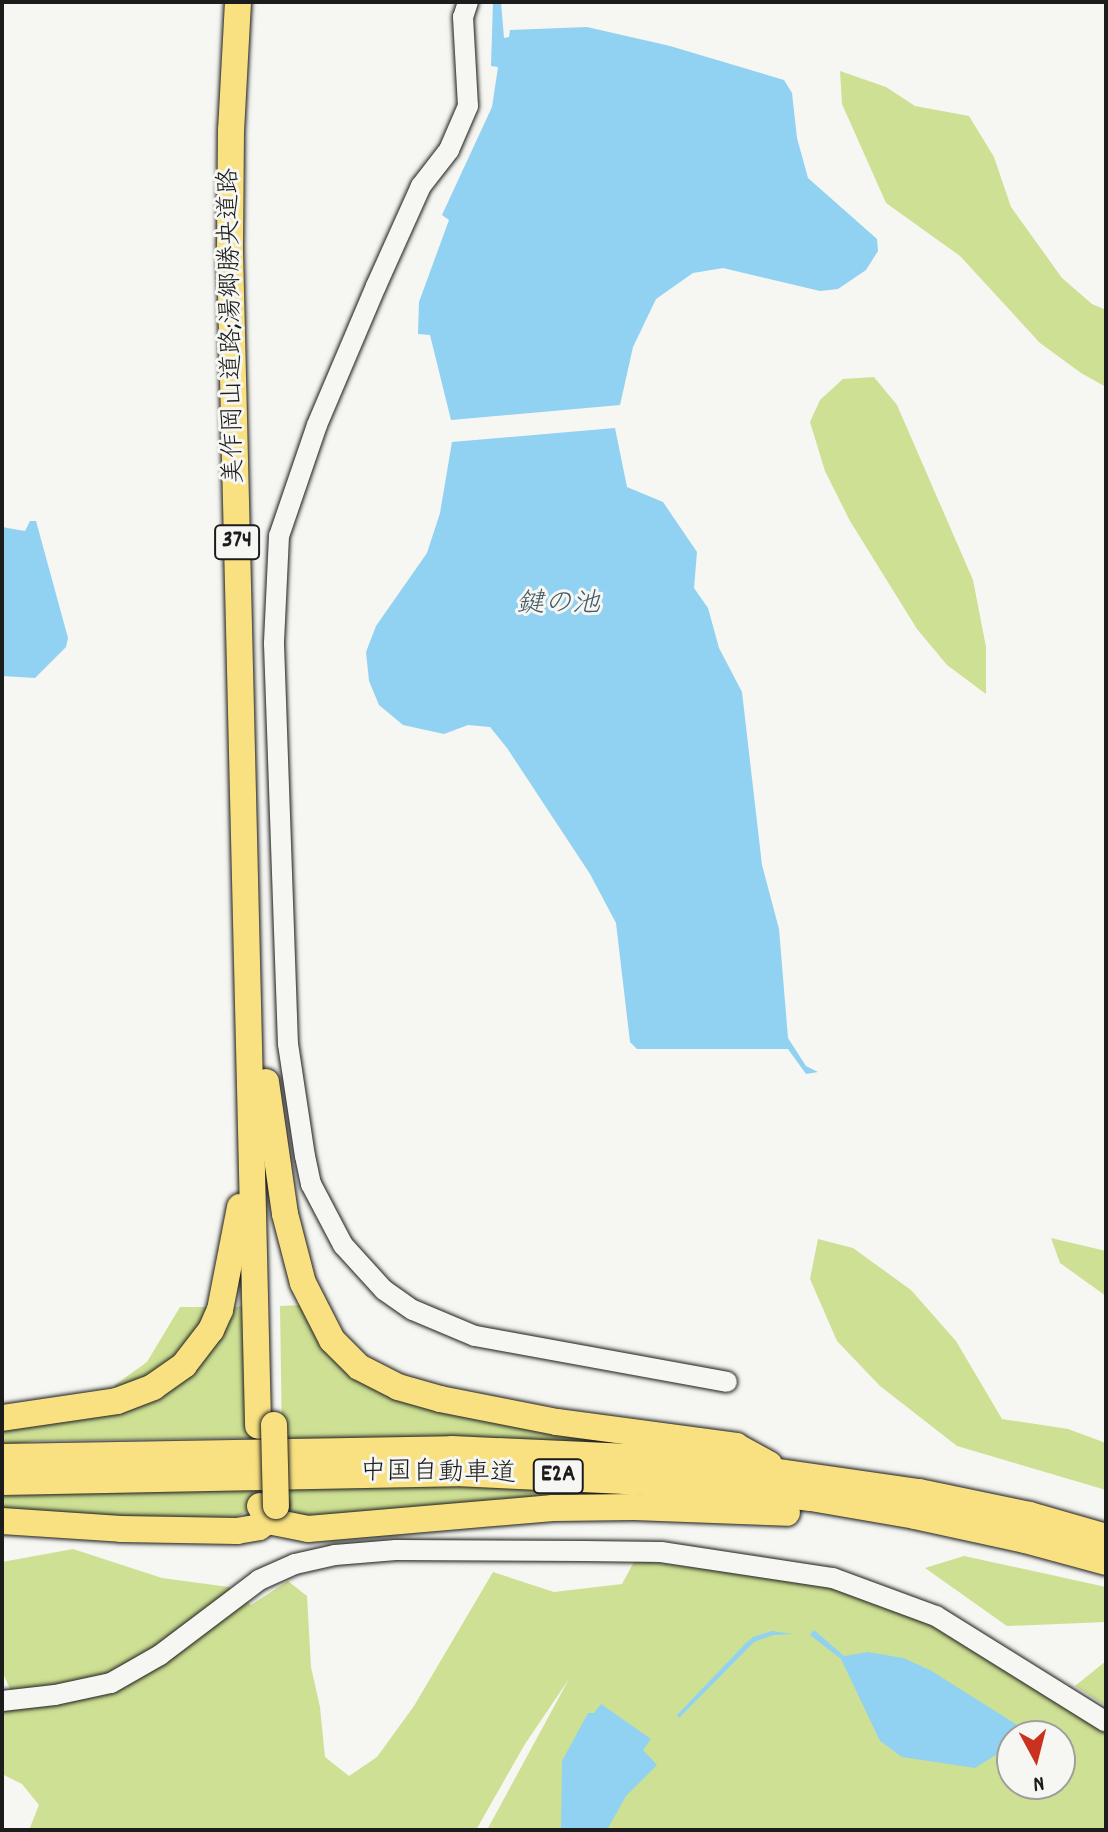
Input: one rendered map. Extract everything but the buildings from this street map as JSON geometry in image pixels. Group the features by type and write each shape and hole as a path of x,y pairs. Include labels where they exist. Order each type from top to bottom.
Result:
{"highway":[{"name":"美作岡山道路;湯郷勝央道路","path":"238,2 230,193 258,1082"},
{"name":"美作岡山道路;湯郷勝央道路","path":"254,2 247,131 246,252 258,1082"},
{"path":"2,1418 96,1406 135,1395 169,1377 198,1349 220,1310 233,1253 258,1082"},
{"path":"2,1521 212,1532 250,1529 268,1511 258,1082"},
{"path":"258,1082 285,1214 303,1283 327,1332 359,1367 398,1387 440,1399 557,1422 736,1446 780,1470"},
{"name":"中国自動車道","path":"2,1457 452,1449 696,1460 919,1492 1030,1515 1106,1537"},
{"name":"中国自動車道","path":"2,1482 336,1473 583,1477 693,1484 811,1498 1025,1540 1106,1562"},
{"path":"268,1511 308,1529 553,1508 755,1509 1025,1540"}],"street":[{"path":"468,2 463,17 468,106 449,150 421,186 376,286 317,425 279,536 274,644 288,1044 305,1156 311,1184 343,1245 384,1290 413,1310 475,1336 727,1382"},
{"path":"2,1701 55,1695 111,1683 160,1655 259,1580 295,1564 335,1555 396,1550 661,1552 833,1578 936,1616 1106,1722"}],"green space":[{"path":"840,71 886,87 915,106 969,116 994,157 1011,207 1062,278 1092,304 1106,310 1106,387 1040,343 960,256 886,203 842,104"},
{"path":"874,377 897,405 973,580 986,647 986,694 947,665 917,629 850,521 825,471 810,422 820,400 843,379"},
{"path":"1051,1238 1106,1251 1106,1296 1060,1263"},
{"path":"818,1239 853,1248 911,1290 956,1341 1002,1419 1068,1429 1106,1443 1106,1490 957,1446 880,1386 837,1341 810,1279"},
{"path":"248,1305 251,1438 34,1441 2,1446 2,1427 143,1404 230,1308"},
{"path":"302,1305 337,1361 621,1442 282,1438 280,1306"},
{"path":"180,1307 214,1307 162,1372 115,1394 115,1385 147,1362"},
{"path":"447,1483 685,1497 316,1522 283,1508 281,1486"},
{"path":"253,1486 254,1508 226,1522 2,1515 2,1496"},
{"path":"73,1549 162,1578 229,1587 251,1605 288,1581 307,1596 311,1667 320,1707 325,1757 349,1776 377,1757 414,1706 493,1572 554,1592 622,1584 635,1560 819,1584 918,1617 1106,1733 1106,1830 487,1830 569,1679 525,1744 476,1830 29,1830 39,1805 22,1784 2,1774 2,1709 10,1689 2,1671 2,1562"},
{"path":"964,1556 1106,1587 1106,1622 1007,1626 925,1568"},
{"path":"1106,1661 1106,1706 1075,1686"}],"water":[{"path":"493,2 501,2 504,38 509,37 510,30 587,27 670,46 784,80 792,93 797,138 808,178 877,239 878,251 866,270 838,289 820,291 723,268 693,273 656,299 633,347 620,405 451,420 430,335 418,334 419,302 449,220 442,215 492,107 498,67 491,66"},
{"name":"鍵の池","path":"615,428 627,487 663,502 697,552 694,588 708,608 719,648 742,692 762,865 779,929 788,1038 806,1066 818,1072 806,1074 788,1049 637,1049 630,1042 616,923 590,874 507,748 490,727 468,725 444,734 403,725 379,705 369,681 366,652 376,626 427,553 440,513 452,442"},
{"path":"30,521 36,521 68,638 66,647 35,678 2,676 2,527 25,531"},
{"path":"814,1630 844,1656 868,1652 903,1658 930,1670 1009,1720 996,1720 996,1755 975,1768 902,1757 880,1741 841,1659 810,1635"},
{"path":"772,1631 793,1634 773,1635 754,1642 679,1718 677,1715 744,1645 753,1637"},
{"path":"601,1704 651,1739 643,1750 657,1765 626,1796 607,1830 561,1830 562,1761 588,1713 594,1713"}]}
